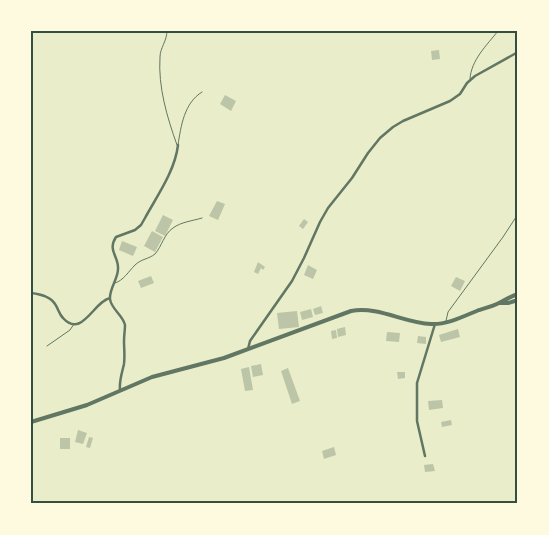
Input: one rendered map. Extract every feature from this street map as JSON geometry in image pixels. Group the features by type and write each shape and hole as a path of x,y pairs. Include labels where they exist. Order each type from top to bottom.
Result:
{"street":[{"path":"248,350 250,341 298,270 328,208 380,138 403,121 450,101 460,94 475,76 518,52"},
{"path":"120,390 120,378 124,359 125,327 123,319 110,298 118,273 118,266 112,250 113,242 118,235 135,230 146,218 172,169 178,145"},
{"path":"31,293 44,295 52,300 63,318 74,324 83,321 103,301 110,298"},
{"path":"31,422 86,405 152,377 202,365 248,350 352,311 375,312 421,323 435,324 500,303 508,297 518,294"},
{"path":"500,303 518,300"},
{"path":"424,456 418,421 416,389 435,324"}],"lane":[{"path":"167,31 160,56 162,85 165,106 178,145"},
{"path":"470,80 470,72 475,62 498,31"},
{"path":"178,145 188,107 195,97 202,92"},
{"path":"446,322 448,312 518,214"},
{"path":"114,283 120,282 136,264 155,253 174,227 202,218"},
{"path":"47,346 70,330 74,324"}],"building":[{"path":"439,50 440,59 432,60 431,51"},
{"path":"225,95 236,101 231,111 220,104"},
{"path":"217,201 225,204 218,220 209,216"},
{"path":"163,215 173,220 165,236 155,231"},
{"path":"304,219 308,222 303,229 299,226"},
{"path":"152,231 163,237 155,252 144,246"},
{"path":"122,241 137,247 133,256 119,250"},
{"path":"258,262 265,267 263,270 261,268 258,274 254,272"},
{"path":"308,265 317,270 313,279 304,275"},
{"path":"151,276 154,283 141,288 138,281"},
{"path":"456,277 465,281 460,291 451,286"},
{"path":"321,306 323,313 315,315 313,309"},
{"path":"311,309 313,317 302,320 300,312"},
{"path":"297,311 299,327 279,329 277,313"},
{"path":"345,327 346,335 338,337 337,329"},
{"path":"458,329 460,337 441,342 439,335"},
{"path":"336,330 337,338 332,339 331,331"},
{"path":"387,332 400,333 399,342 386,341"},
{"path":"418,336 426,337 426,344 417,343"},
{"path":"261,364 263,375 253,377 251,366"},
{"path":"249,367 253,390 245,391 241,369"},
{"path":"288,368 300,401 292,404 281,371"},
{"path":"397,372 405,372 405,378 398,379"},
{"path":"442,400 443,408 429,410 428,401"},
{"path":"451,420 452,425 442,427 441,422"},
{"path":"78,430 87,433 83,444 75,442"},
{"path":"89,437 93,438 90,448 86,447"},
{"path":"60,438 70,438 70,449 60,449"},
{"path":"334,447 336,455 324,459 322,451"},
{"path":"433,464 435,471 425,472 424,465"}]}
